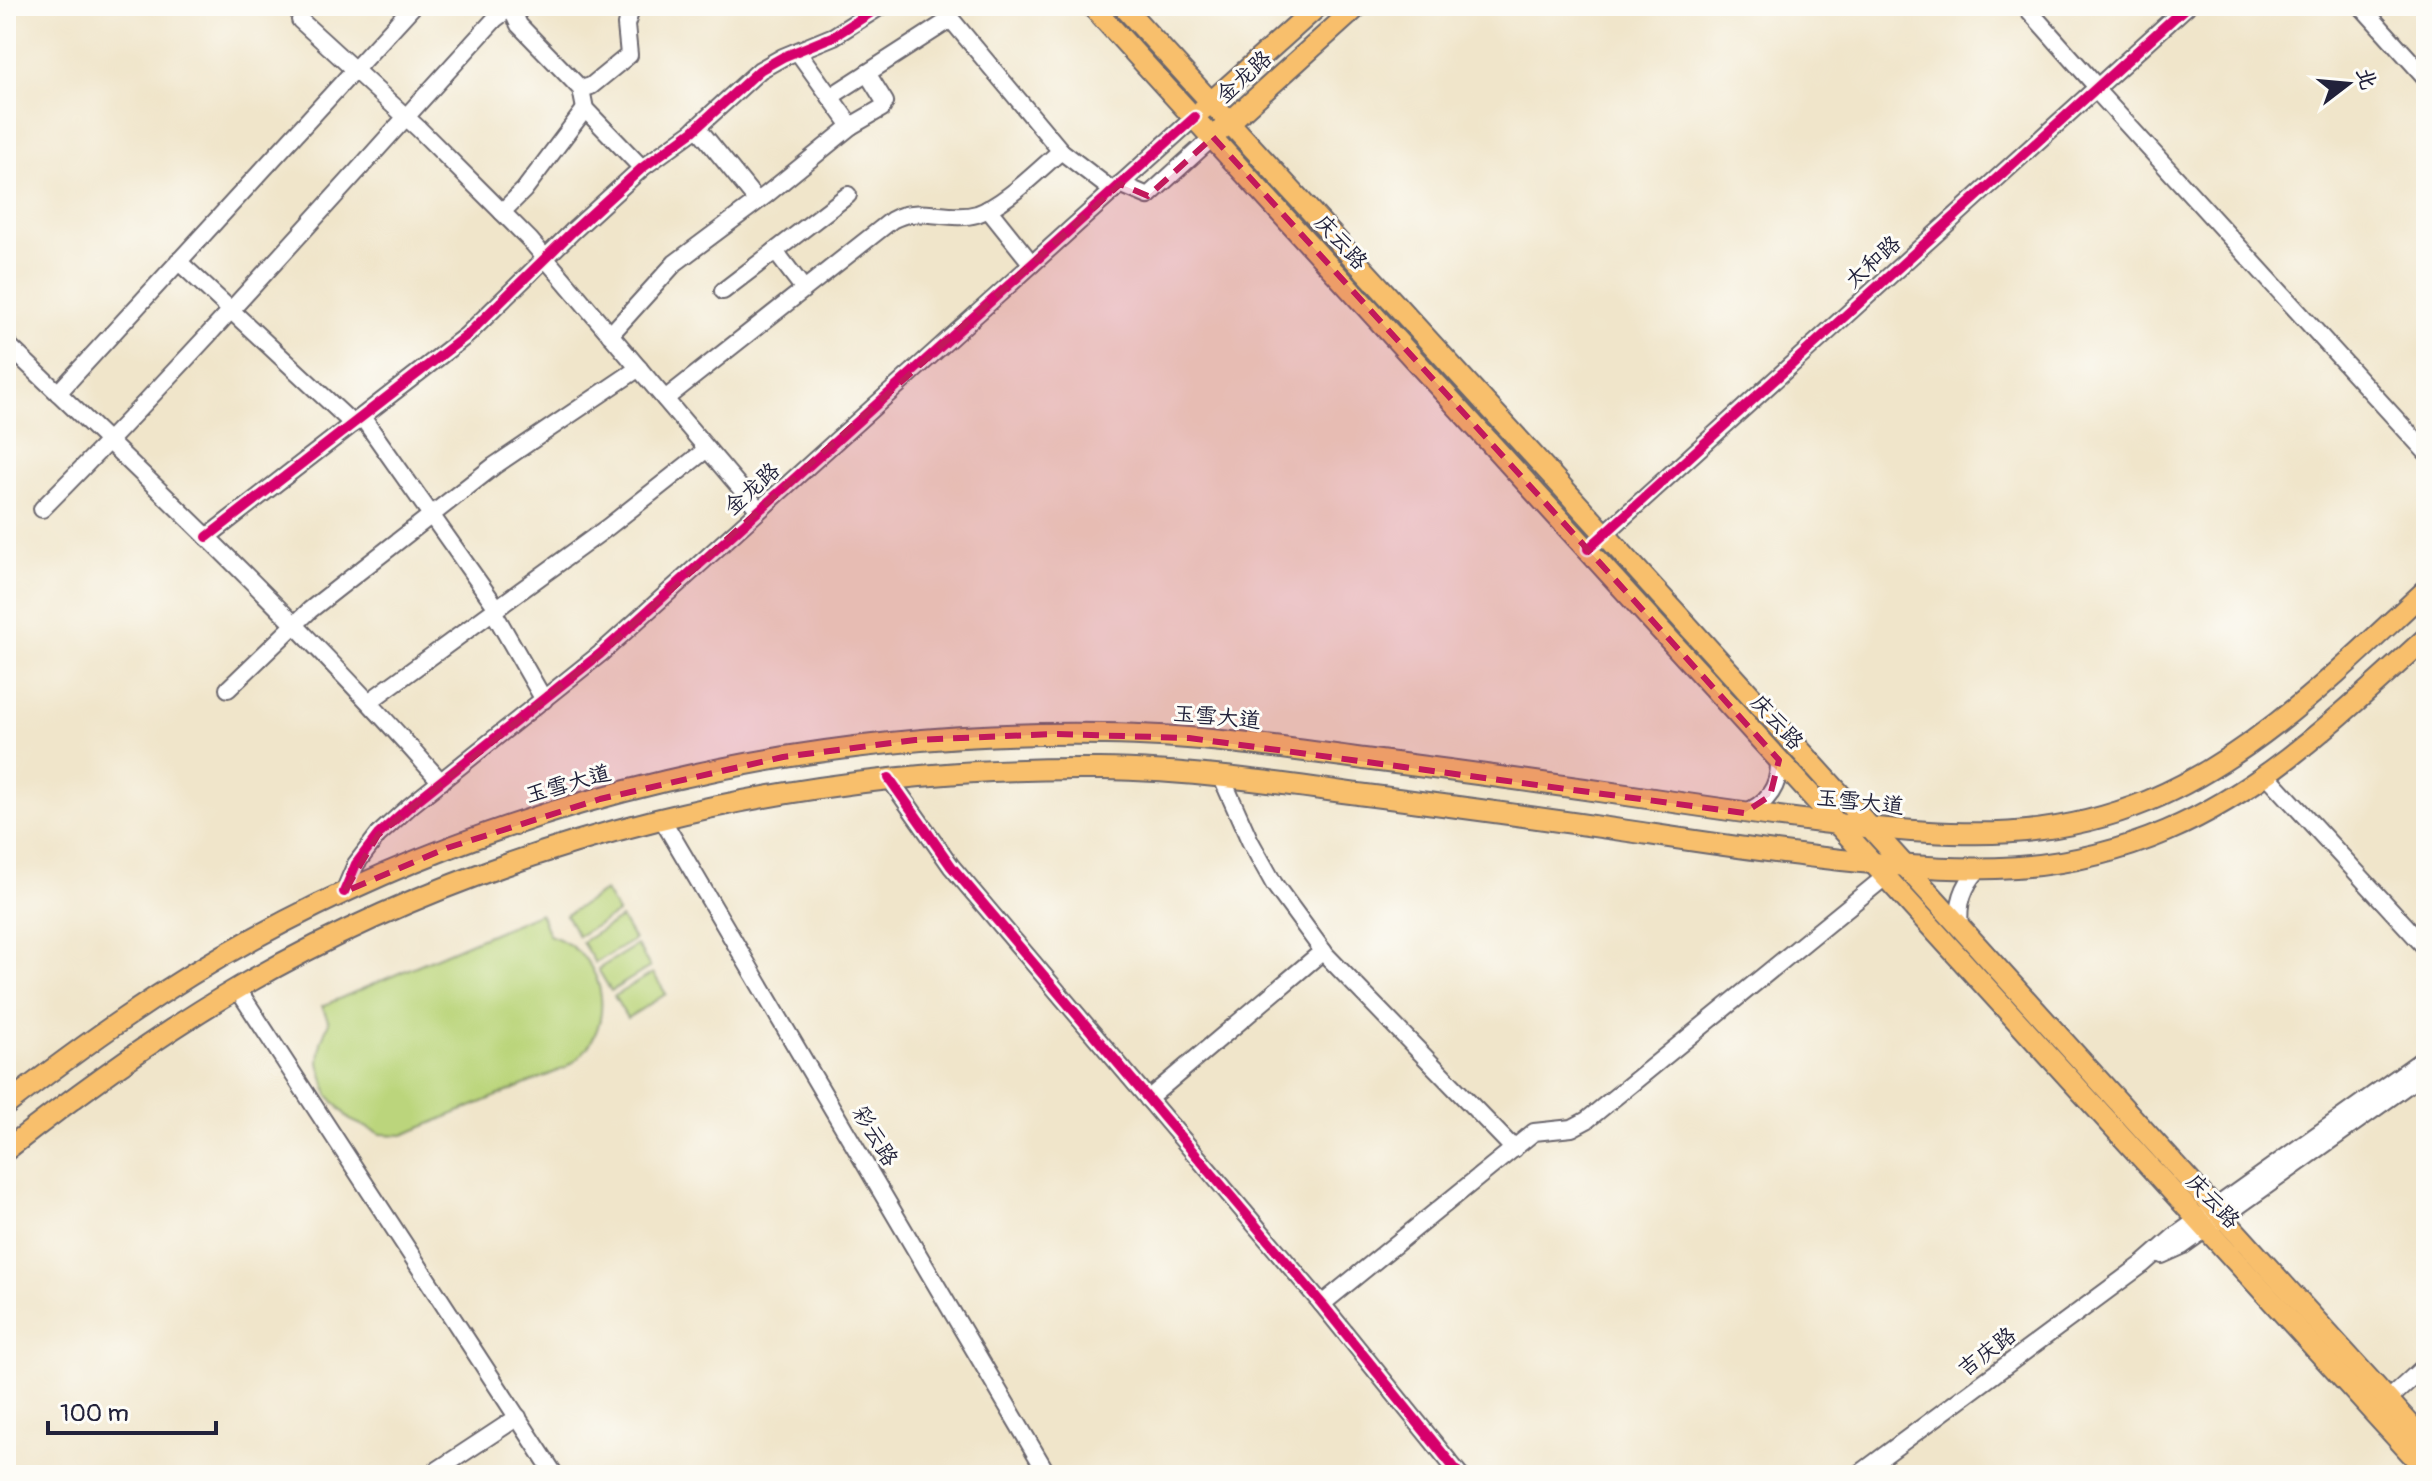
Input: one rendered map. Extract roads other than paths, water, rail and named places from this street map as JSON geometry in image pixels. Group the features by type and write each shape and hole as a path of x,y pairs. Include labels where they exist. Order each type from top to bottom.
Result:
{"main road":[{"name":"庆云路","path":"1092,6 1879,870 2426,1442"},
{"name":"庆云路","path":"1123,6 1960,926 2426,1470"},
{"name":"金龙路","path":"1195,117 1318,6"},
{"name":"金龙路","path":"1213,137 1358,6"},
{"name":"玉雪大道","path":"6,1105 130,1013 252,939 344,892 470,840 643,787 812,752 960,737 1104,734 1212,740 1871,828 1972,835 2017,833 2080,823 2150,800 2211,769 2258,737 2426,590"},
{"path":"6,1150 151,1042 237,988 355,926 438,890 568,845 662,819 789,792 889,778 1055,769 1152,771 1221,776 1531,817 1879,870 1906,866 1978,870 2051,865 2128,846 2197,817 2267,775 2426,638"}],"street":[{"path":"58,393 413,6"},
{"path":"581,89 591,86 629,55 626,25 632,6"},
{"path":"207,537 467,335 642,168 697,127 760,70 834,36 881,6"},
{"path":"940,6 1061,151 1117,187"},
{"path":"2025,6 2426,452"},
{"name":"太和路","path":"1588,549 2187,6"},
{"path":"2361,6 2426,78"},
{"path":"42,509 232,312 495,19 515,9 519,25 581,89 585,109 642,168"},
{"path":"830,97 951,19"},
{"path":"300,20 406,117 502,212 545,258 759,510"},
{"path":"798,52 851,126"},
{"path":"610,335 675,263 851,126 882,108 885,102 867,73"},
{"path":"502,212 524,190 585,109"},
{"name":"金龙路","path":"344,892 356,864 371,842 410,806 600,654 1195,117"},
{"path":"697,127 757,201"},
{"name":"金龙路","path":"1117,187 1148,196 1213,137"},
{"path":"665,399 898,216 911,213 960,217 988,209 1061,151"},
{"path":"723,291 848,195"},
{"path":"988,209 1032,264"},
{"path":"775,251 804,289"},
{"path":"178,261 357,420 431,515 495,610 544,700"},
{"path":"6,343 207,537 370,701 441,782"},
{"path":"228,689 294,625 431,515 494,466 639,368"},
{"path":"370,701 608,527 707,449"},
{"path":"1744,813 1758,807 1770,796 1779,775 1779,760"},
{"path":"2267,775 2426,948"},
{"path":"1221,776 1261,863 1284,901 1323,951 1514,1149"},
{"path":"889,778 951,866 1322,1304 1460,1475"},
{"name":"彩云路","path":"662,819 1048,1475"},
{"path":"1322,1304 1534,1132 1572,1128 1587,1120 1879,870"},
{"path":"1960,926 1959,909 1963,892 1978,870"},
{"path":"1148,1099 1323,951"},
{"path":"237,988 555,1475"},
{"name":"吉庆路","path":"2210,1218 2426,1057"},
{"name":"吉庆路","path":"1858,1475 2143,1264 2426,1072"},
{"path":"2388,1400 2426,1365"},
{"path":"430,1475 518,1417"}]}
